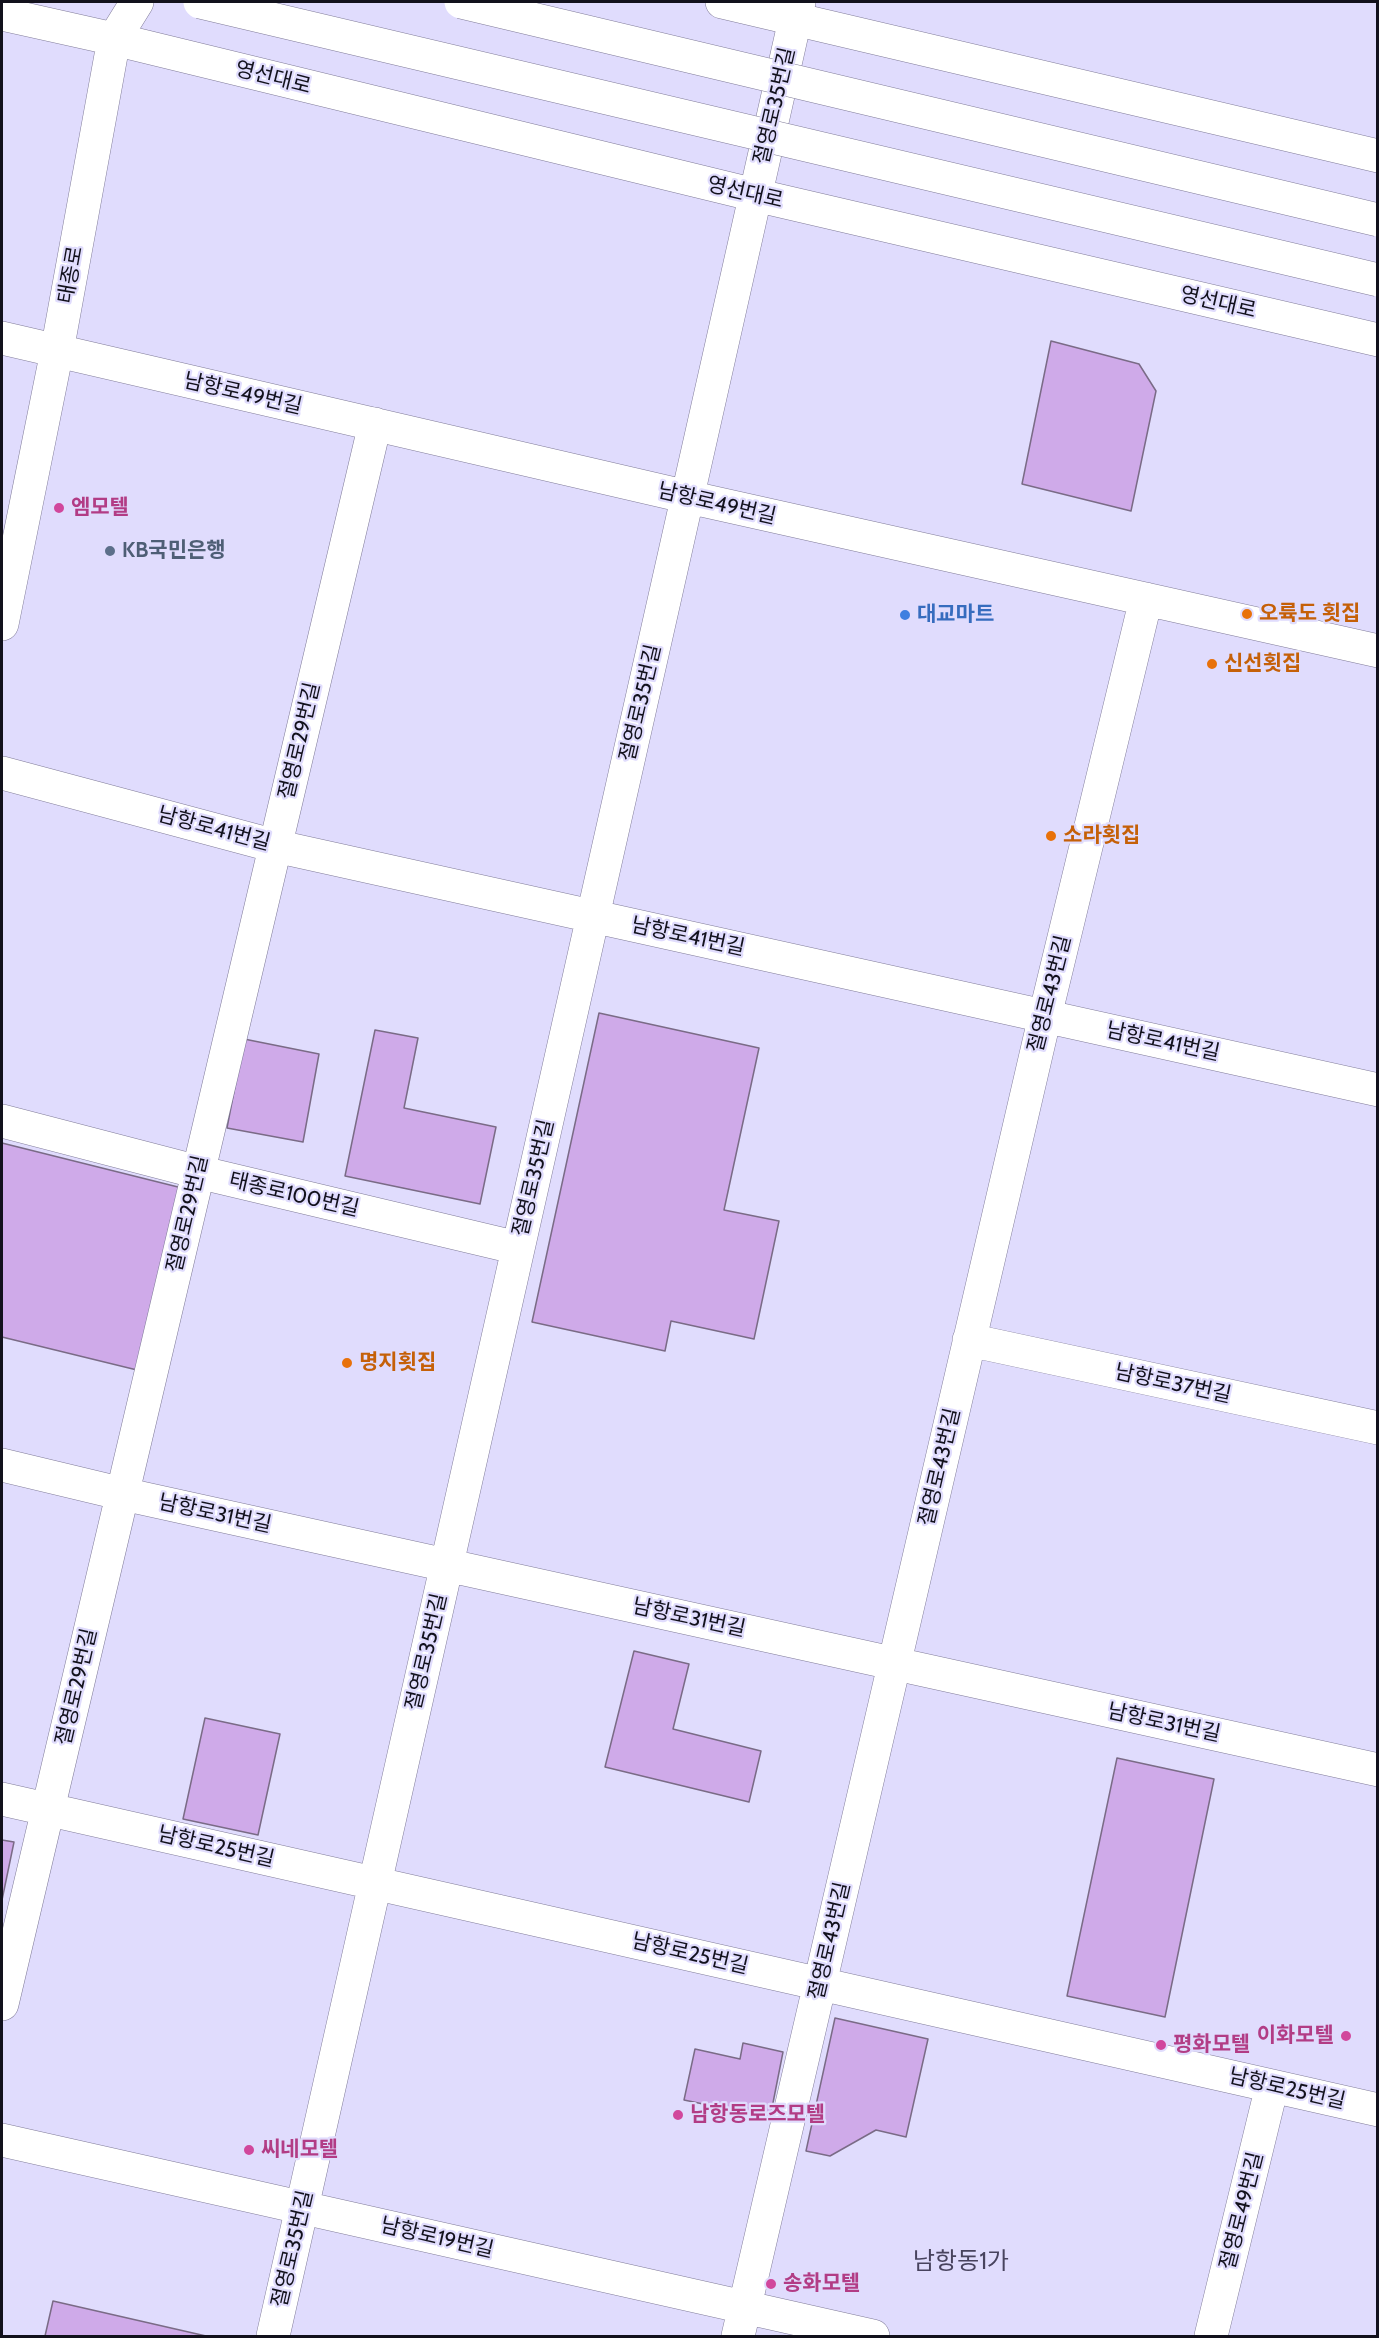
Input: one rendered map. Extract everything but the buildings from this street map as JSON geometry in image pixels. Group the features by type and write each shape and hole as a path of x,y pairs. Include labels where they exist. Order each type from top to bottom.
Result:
{"main road":[{"path":"2,14 114,39 137,2"},
{"path":"200,2 1377,280"},
{"path":"461,2 1377,220"},
{"path":"722,2 797,10 1377,156"},
{"name":"절영로35번길","path":"273,2337 797,10"},
{"name":"영선대로","path":"114,39 755,195 1377,340"},
{"name":"태종로","path":"2,624 57,351 114,39"},
{"name":"남항로49번길","path":"2,338 688,497 1377,651"},
{"name":"절영로29번길","path":"2,2004 375,424"},
{"name":"절영로43번길","path":"742,2322 969,1340 1146,599"},
{"name":"남항로41번길","path":"2,773 275,846 1377,1090"},
{"name":"태종로100번길","path":"2,1121 198,1172 518,1248"},
{"name":"남항로37번길","path":"969,1340 1377,1428"},
{"name":"남항로31번길","path":"2,1465 123,1494 1377,1770"},
{"name":"남항로25번길","path":"2,1799 1377,2110"},
{"name":"절영로49번길","path":"1211,2337 1272,2086"},
{"name":"남항로19번길","path":"2,2140 302,2208 742,2322 873,2337"}],"place":[{"name":"엠모텔","path":"59,508"},
{"name":"KB국민은행","path":"110,551"},
{"name":"오륙도 횟집","path":"1247,614"},
{"name":"대교마트","path":"905,615"},
{"name":"신선횟집","path":"1212,664"},
{"name":"소라횟집","path":"1051,836"},
{"name":"명지횟집","path":"347,1363"},
{"name":"이화모텔","path":"1346,2036"},
{"name":"평화모텔","path":"1161,2045"},
{"name":"남항동로즈모텔","path":"678,2115"},
{"name":"씨네모텔","path":"249,2150"},
{"name":"송화모텔","path":"771,2284"}],"district":[{"name":"남항동1가","path":"961,2262"}]}
